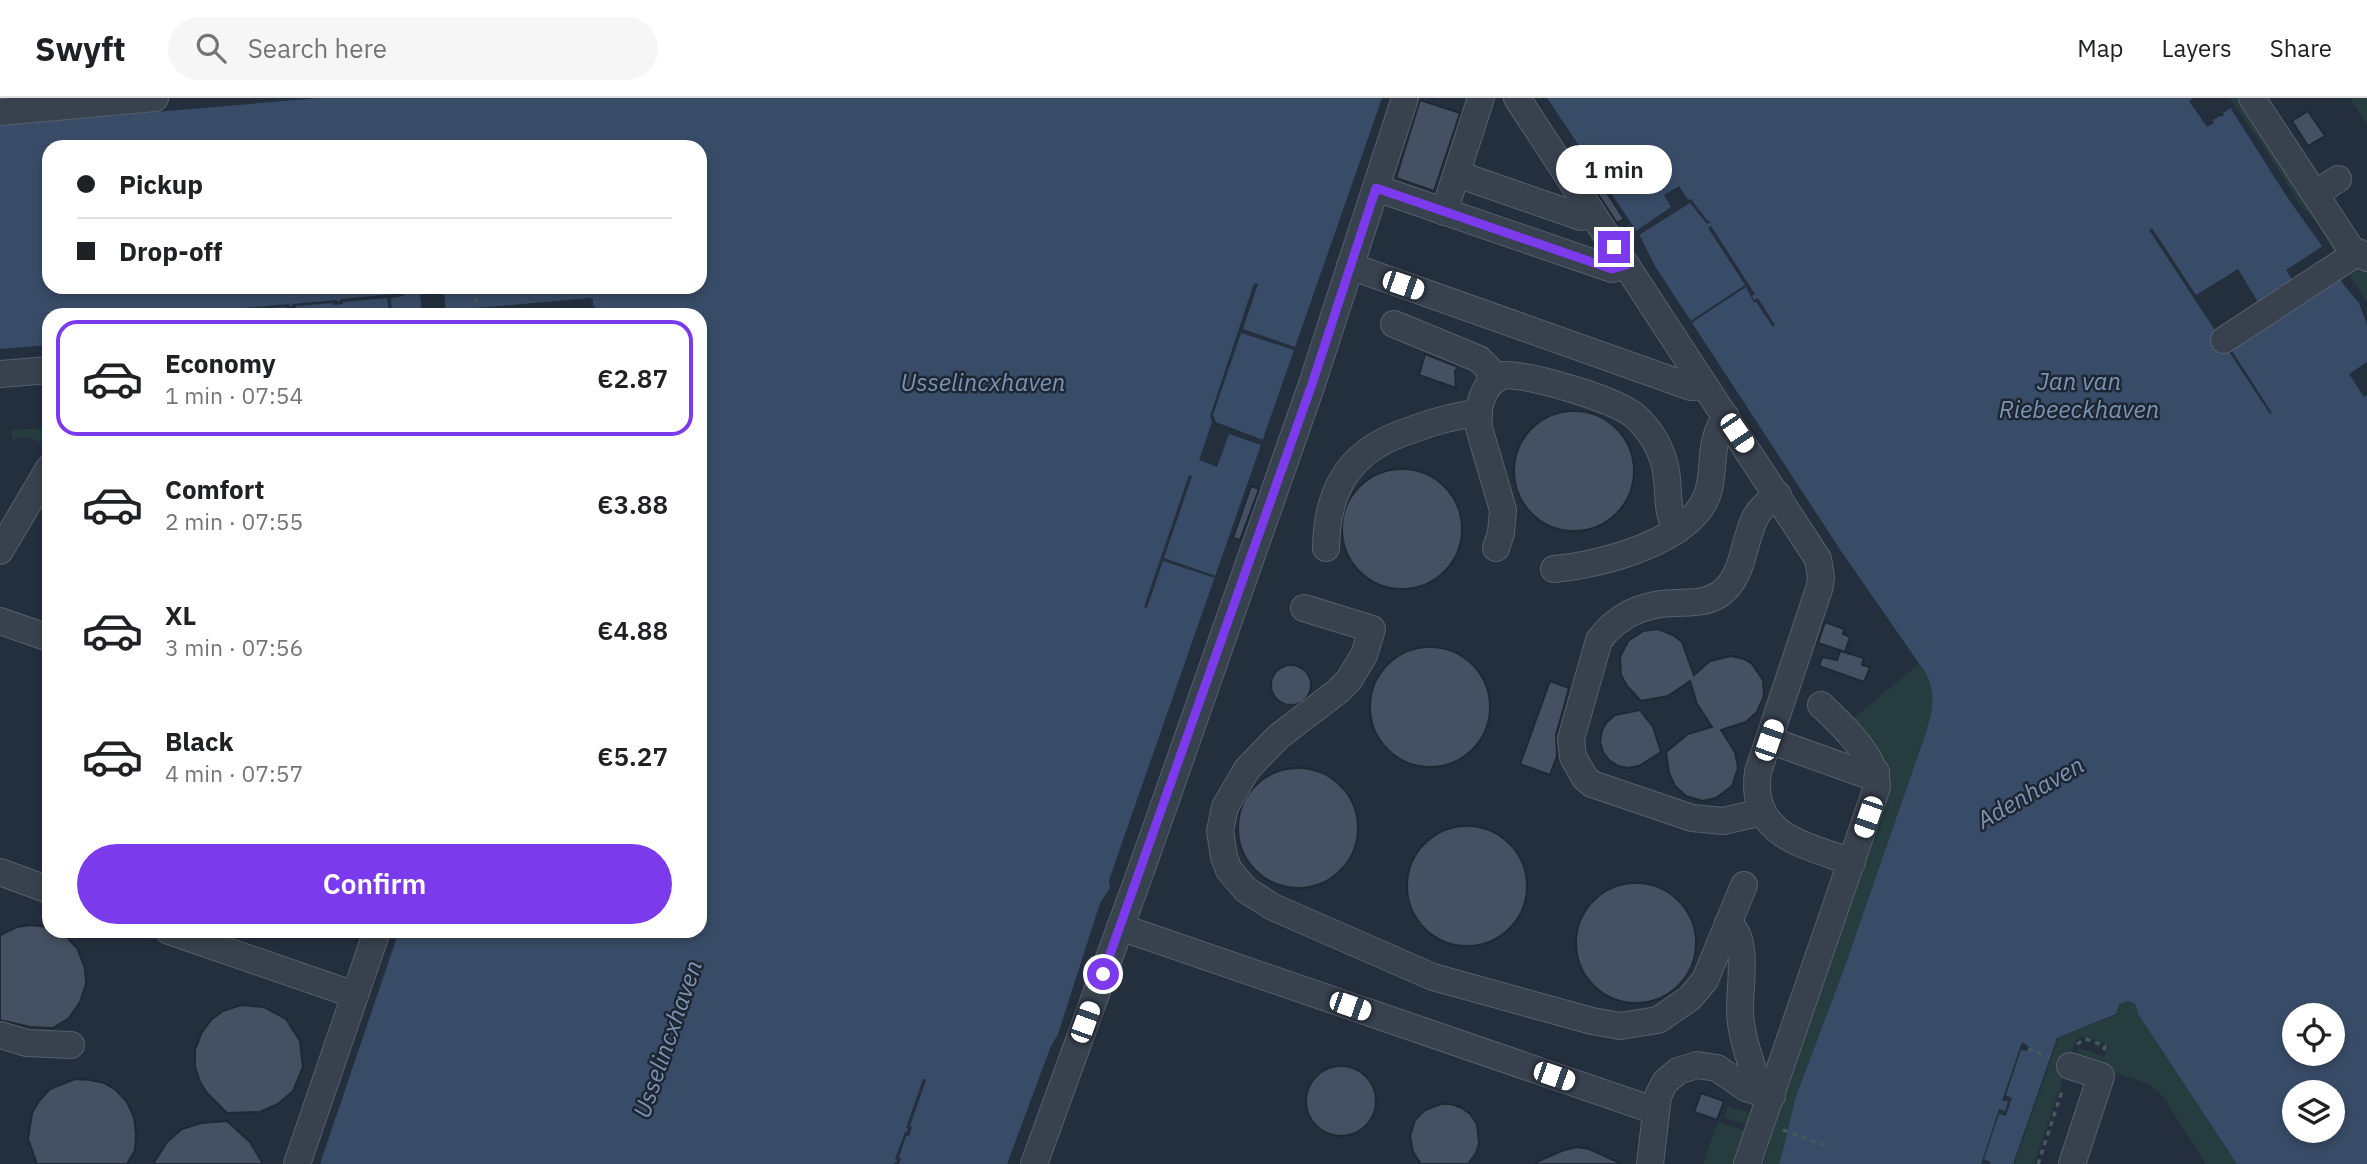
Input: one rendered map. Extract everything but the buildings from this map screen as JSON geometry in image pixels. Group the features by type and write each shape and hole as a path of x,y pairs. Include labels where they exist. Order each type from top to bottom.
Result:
{"street":[{"path":"0,111 155,98"},
{"path":"1034,1164 1312,384 1405,98"},
{"path":"1444,212 1482,98"},
{"path":"1517,98 1814,551 1821,577 1757,782 1759,803 1776,830 1785,837 1852,862"},
{"path":"2224,340 2359,253 2319,200 2252,98"},
{"path":"1457,174 1581,216 1591,212"},
{"path":"2319,200 2338,179"},
{"path":"1376,188 1612,269 1626,265"},
{"path":"1350,266 1691,387 1705,386"},
{"path":"1394,324 1474,355 1488,368 1492,381"},
{"path":"0,374 42,371"},
{"path":"1496,548 1501,533 1503,510 1479,428 1479,413 1482,398 1492,381 1504,375 1539,380 1615,404 1635,416 1645,426 1660,450 1668,477 1669,510 1677,530"},
{"path":"1326,548 1329,512 1335,495 1343,479 1366,450 1388,438 1432,421 1479,413"},
{"path":"1554,569 1614,558 1689,522 1709,490 1715,435 1726,417"},
{"path":"0,551 42,480"},
{"path":"1763,812 1723,821 1692,818 1592,784 1576,765 1571,739 1599,640 1608,629 1630,613 1652,606 1701,602 1728,587 1737,573 1755,518 1763,507 1778,495"},
{"path":"1304,608 1372,629 1364,655 1349,680 1270,745 1247,769 1225,807 1220,831 1224,857 1229,870 1246,890 1273,907 1433,976 1592,1021 1620,1026 1658,1020 1690,998 1704,980 1744,886"},
{"path":"0,621 42,636"},
{"path":"1747,1164 1876,794 1876,772 1845,728 1821,705"},
{"path":"1769,740 1864,774 1876,772"},
{"path":"0,872 42,887"},
{"path":"1728,923 1736,930 1741,942 1742,1030 1768,1108"},
{"path":"1120,927 1656,1111"},
{"path":"189,938 355,995"},
{"path":"297,1164 375,938"},
{"path":"0,1035 27,1043 71,1045"},
{"path":"2061,1062 2101,1076 2072,1164"},
{"path":"1650,1164 1658,1096 1665,1082 1678,1071 1697,1065 1717,1068 1746,1088 1768,1108"}],"path":[{"path":"2028,1049 2061,1062"},
{"path":"1768,1108 1824,1145"}],"green space":[{"path":"2229,98 2245,98 2345,254 2338,259 2315,219 2301,206"},
{"path":"2350,98 2367,98 2367,125"},
{"path":"2367,267 2367,302 2344,268"},
{"path":"42,428 42,444 29,437 12,439 12,430"},
{"path":"42,458 42,465 0,528"},
{"path":"1919,664 1931,688 1932,714 1845,966 1796,1096 1779,1164 1763,1164 1769,1146 1764,1144 1884,792 1851,720"},
{"path":"2128,1001 2135,1004 2138,1014 2237,1164 2206,1164 2164,1098 2149,1084 2076,1059 2079,1048 2104,1057 2109,1045 2083,1036 2076,1040 2034,1164 2014,1164 2059,1037 2124,1012 2116,1014 2116,1008"},
{"path":"1728,1106 1748,1113 1749,1126 1724,1117"},
{"path":"1718,1121 1748,1132 1736,1164 1703,1164"}],"water":[{"name":"Usselincxhaven","path":"320,98 1382,98 1109,880 1110,888 1100,903 1058,1034 1051,1046 1007,1164 320,1164 397,938 707,938 707,308 596,308 590,298 475,308 42,308 42,346 0,349 0,125"},
{"name":"Jan van Riebeeckhaven","path":"1547,98 2224,98 2289,200 2322,246 2344,285 2359,303 2367,325 2367,1164 2237,1164 2138,1014 2135,1004 2128,1001 2119,1004 2116,1014 2057,1038 2013,1164 1779,1164 1796,1096 1845,966 1925,735 1932,711 1931,688 1925,672 1841,551 1655,266 1640,236"}],"pier":[{"path":"2193,98 2229,98 2234,106 2207,127 2189,101"},
{"path":"1679,186 1688,200 1691,199 1711,222 1707,224 1690,203 1636,237 1633,233 1671,207 1664,195"},
{"path":"1711,226 1755,294 1752,296 1754,300 1758,298 1775,325 1773,327 1756,302 1754,303 1746,287 1690,324 1689,322 1745,285 1708,228"},
{"path":"2152,228 2196,295 2238,269 2261,307 2296,285 2286,270 2323,246 2334,262 2227,343 2272,413 2270,414 2149,230"},
{"path":"1254,283 1258,284 1243,329 1298,348 1297,351 1241,333 1213,415 1216,422 1266,441 1264,446 1229,434 1217,467 1199,460 1212,422 1210,416"},
{"path":"404,294 391,298 392,308 389,308 387,298 296,308 245,308 289,304 290,307 293,304 336,300 340,302 340,299"},
{"path":"420,294 444,294 446,308 421,308"},
{"path":"2367,362 2367,395 2364,397 2349,374"},
{"path":"1189,475 1192,476 1164,558 1219,577 1218,579 1163,561 1147,608 1144,607"},
{"path":"2022,1042 2029,1047 2028,1051 2021,1050 2006,1095 2012,1098 2006,1116 1999,1114 1984,1159 1991,1162 1981,1164 1999,1109 2005,1111 2008,1101 2002,1101"},
{"path":"923,1079 926,1080 909,1136 906,1136 899,1157 901,1159 899,1164 893,1164 897,1161 895,1159 907,1132 906,1128"}],"route":[{"path":"1103,974 1312,384 1376,188 1612,269 1626,265 1614,247"}],"water label":[{"name":"Adenhaven","path":"2030,792"}]}
